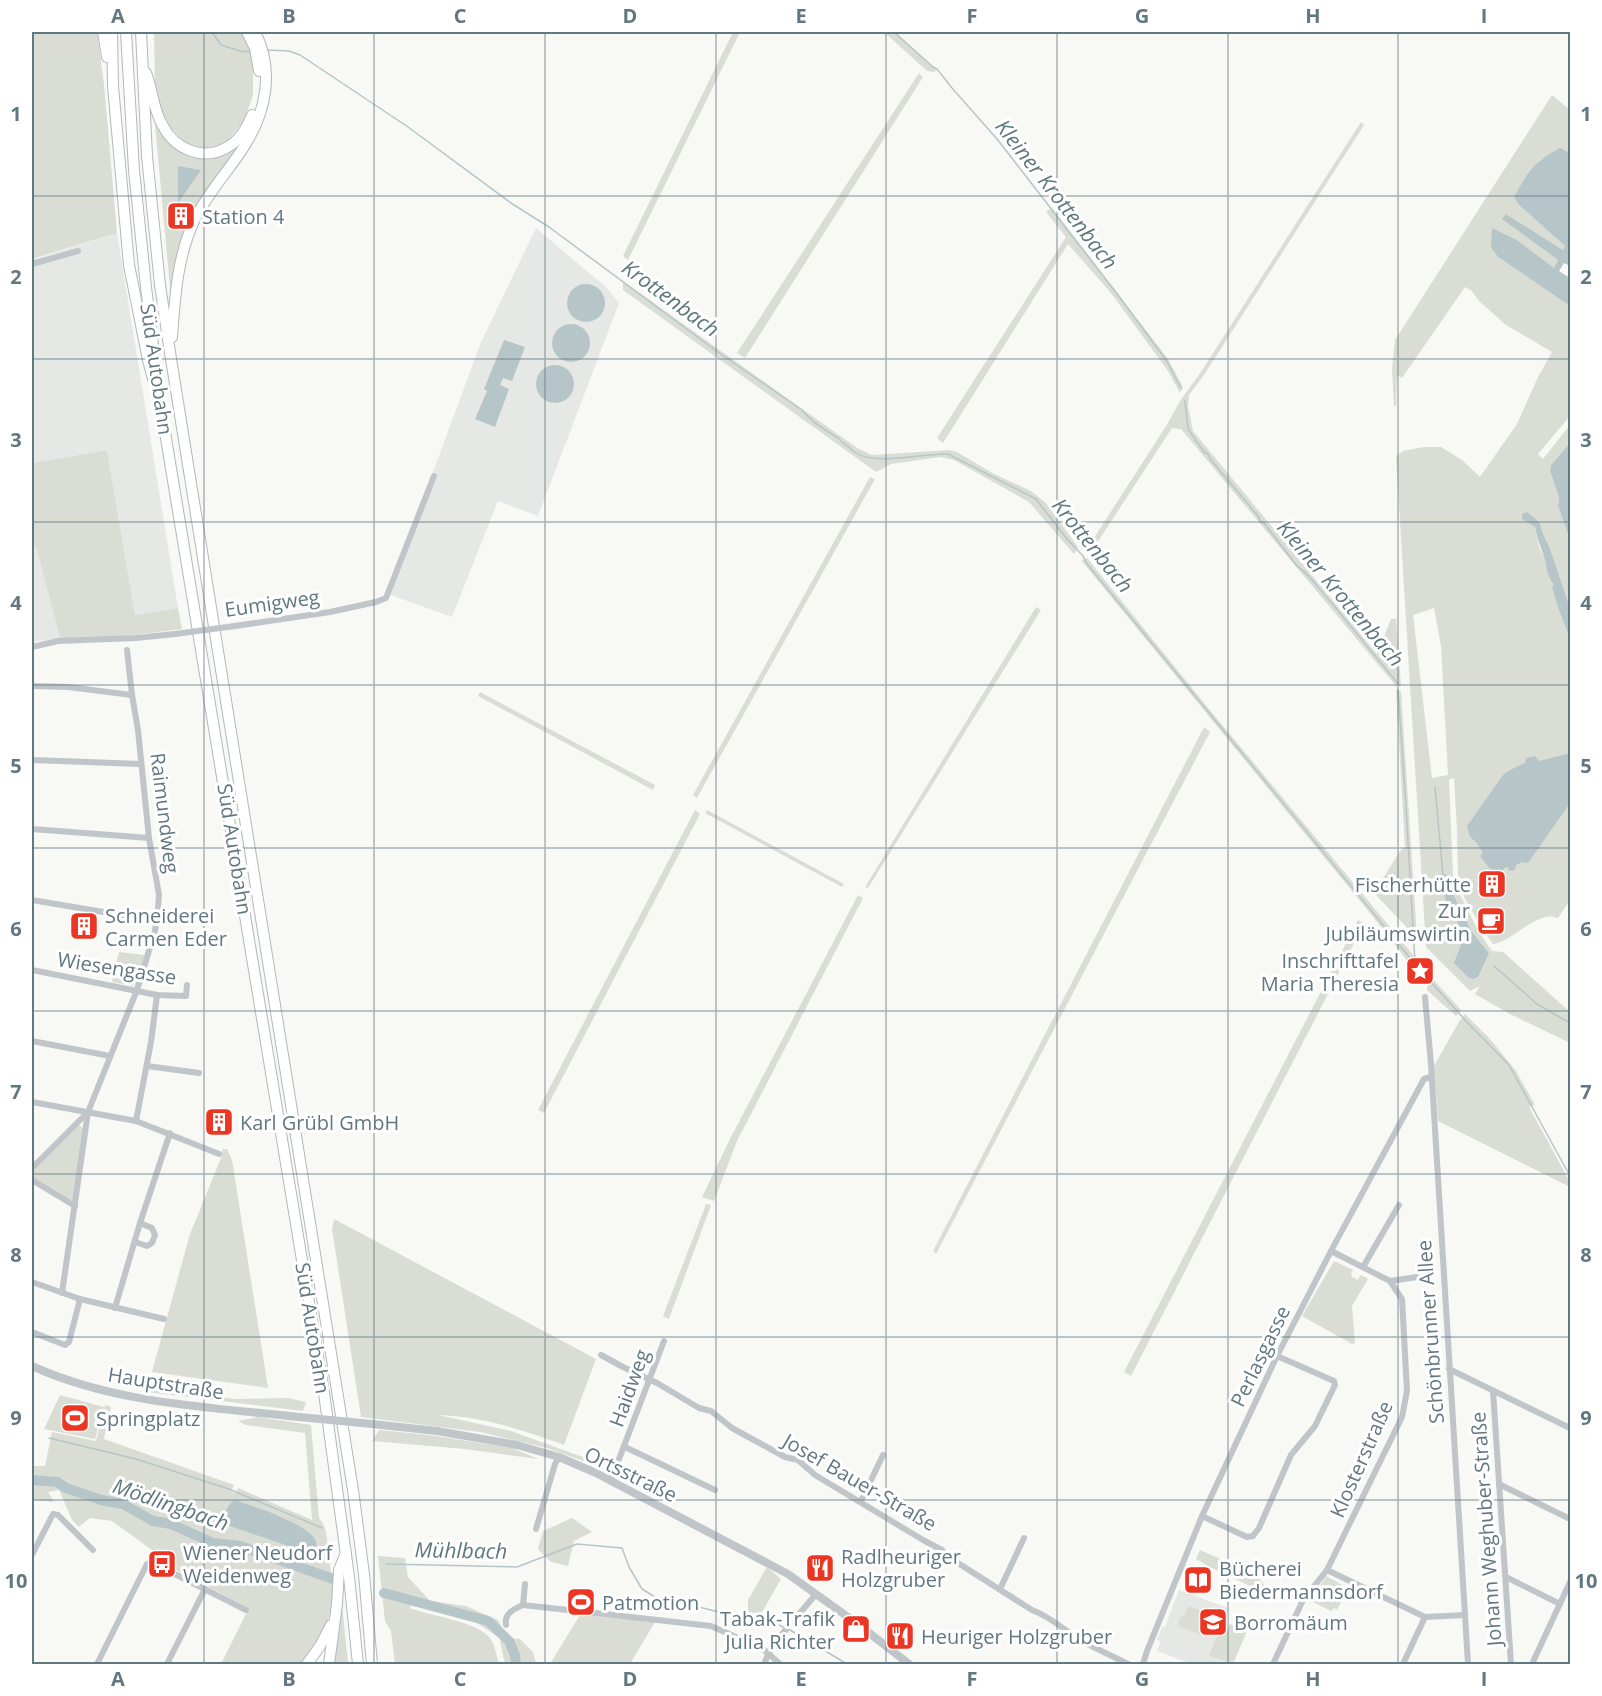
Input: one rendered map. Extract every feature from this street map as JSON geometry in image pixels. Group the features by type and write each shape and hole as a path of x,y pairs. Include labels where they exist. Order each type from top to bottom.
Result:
{"highway":[{"path":"103,32 113,86"},
{"path":"112,32 113,86 129,266 148,360 160,402"},
{"name":"Süd Autobahn","path":"126,32 135,182 160,402 324,1393 346,1553 358,1665"},
{"name":"Süd Autobahn","path":"141,32 147,156 160,285 353,1490 364,1574 372,1665"},
{"path":"171,359 176,284 187,240 206,200 254,130 265,96 267,81 253,35"},
{"path":"142,65 163,127 173,141 187,150 201,153 215,152 227,148 247,127 258,96 261,56"},
{"path":"329,1665 336,1617 339,1570 346,1553"},
{"path":"307,1665 336,1617"}],"street":[{"path":"32,264 78,251"},
{"name":"Eumigweg","path":"32,647 58,641 136,638 235,626 330,612 386,598 434,476"},
{"name":"Raimundweg","path":"88,1112 137,990 157,921 159,895 149,838 127,650"},
{"path":"32,686 68,687 132,695"},
{"path":"32,760 141,764"},
{"path":"32,829 149,838"},
{"path":"32,900 157,921"},
{"name":"Wiesengasse","path":"32,970 157,995 186,996 187,985"},
{"path":"136,1121 147,1066 157,995"},
{"name":"Schönbrunner Allee","path":"1425,997 1468,1665"},
{"path":"32,1041 110,1056"},
{"path":"147,1066 199,1072"},
{"name":"Perlasgasse","path":"1143,1665 1145,1655 1203,1516 1277,1356 1424,1079 1431,1077"},
{"path":"32,1102 136,1121 219,1154"},
{"path":"32,1168 88,1112"},
{"path":"62,1293 88,1112"},
{"path":"115,1308 170,1133"},
{"path":"32,1180 75,1206"},
{"path":"1363,1268 1399,1205"},
{"path":"135,1242 147,1246 152,1243 155,1235 152,1228 140,1223"},
{"path":"1331,1251 1390,1281 1417,1277"},
{"name":"Klosterstraße","path":"1273,1665 1303,1600 1327,1570 1402,1417 1407,1391 1402,1299 1390,1281"},
{"path":"32,1282 80,1299 164,1320"},
{"path":"32,1332 65,1345 69,1342 80,1299"},
{"name":"Haidweg","path":"611,1480 664,1341"},
{"name":"Josef Bauer-Straße","path":"601,1355 657,1383 699,1408 711,1411 732,1428 785,1457 798,1460 815,1475 942,1550 950,1558 1032,1610 1045,1615 1080,1640 1128,1665"},
{"path":"1203,1516 1247,1537 1253,1536 1291,1455 1315,1426 1335,1385 1334,1381 1277,1356"},
{"name":"Hauptstraße","path":"32,1366 80,1384 134,1397 185,1405 299,1417"},
{"path":"1449,1369 1570,1428"},
{"name":"Johann Weghuber-Straße","path":"1493,1391 1511,1665"},
{"name":"Ortsstraße","path":"299,1417 437,1431 517,1445 559,1457 611,1480 788,1574 909,1665"},
{"path":"625,1447 715,1491"},
{"path":"861,1501 883,1455"},
{"path":"536,1529 559,1457"},
{"path":"1499,1484 1570,1519"},
{"path":"32,1555 53,1514 58,1515 93,1550"},
{"path":"1000,1589 1024,1538"},
{"path":"97,1665 147,1564 153,1563 246,1610"},
{"path":"1327,1570 1425,1617 1464,1615"},
{"path":"1506,1576 1560,1604"},
{"path":"1532,1665 1570,1582"},
{"path":"523,1605 525,1584"},
{"path":"167,1665 205,1589"},
{"path":"764,1665 771,1646 816,1594"},
{"path":"506,1625 507,1614 523,1605 711,1626 763,1649 780,1665"},
{"path":"1403,1665 1425,1617"}],"shaded area":[{"path":"32,32 97,32 104,84 117,233 32,259"},
{"path":"154,32 241,32 248,41 253,58 253,95 244,121 224,144 202,149 184,142 171,128 160,108 155,83"},
{"path":"733,32 740,32 628,260 623,256"},
{"path":"884,32 895,32 937,70 927,71"},
{"path":"919,73 923,77 745,358 737,353"},
{"path":"1552,95 1570,110 1570,153 1560,149 1519,205 1565,246 1563,250 1506,214 1503,219 1558,260 1554,268 1517,240 1498,257 1570,306 1570,416 1538,454 1543,459 1570,425 1570,443 1551,465 1550,471 1559,497 1558,506 1570,537 1570,604 1540,523 1535,527 1539,547 1554,584 1570,638 1570,900 1558,918 1550,916 1534,921 1501,942 1493,944 1464,897 1458,877 1454,778 1449,780 1453,875 1460,895 1480,934 1492,951 1503,952 1570,1012 1570,1043 1475,994 1480,986 1470,991 1426,947 1396,456 1403,451 1441,447 1462,460 1480,477 1517,424 1552,352 1506,325 1479,301 1472,291 1465,287 1402,378 1397,375 1396,406 1394,406 1392,369 1395,340","holes":["1434,608 1441,646 1448,775 1432,778 1413,615","1452,892 1472,932 1489,953 1461,946 1465,934"]},
{"path":"154,113 174,144 213,155 250,131 203,198 171,299"},
{"path":"1361,122 1364,125 1189,395 1188,406 1193,431 1377,654 1391,619 1396,619 1401,686 1396,686 1181,429 1172,428 1097,543 1094,538"},
{"path":"1560,148 1570,153 1570,266 1564,263 1559,271 1570,278 1570,306 1498,257 1491,247 1492,228 1517,240 1554,268 1558,260 1502,219 1506,214 1563,250 1565,246 1519,205 1514,197 1532,168"},
{"path":"178,166 201,170 178,203"},
{"path":"1052,208 1168,359 1183,387 1180,393 1168,371 1111,293 1068,244 943,443 937,438 1066,237 1046,212"},
{"path":"536,228 607,288 619,303 538,516 498,501 452,617 388,594 481,342"},
{"path":"117,233 178,608 135,615 107,450 32,463 32,260"},
{"path":"623,281 857,448 872,455 949,450 1031,491 1046,503 1078,547 1074,554 1029,502 954,460 940,457 891,464 876,472 623,290"},
{"path":"586,284 600,289 605,303 600,317 586,322 572,317 567,303 572,289"},
{"path":"571,324 585,329 590,343 585,357 571,362 557,357 552,343 557,329"},
{"path":"504,340 525,347 512,381 503,378 500,385 509,389 495,427 475,419 487,391 484,389"},
{"path":"555,365 569,370 574,384 569,398 555,403 541,398 536,384 541,370"},
{"path":"1570,443 1570,537 1558,506 1559,497 1550,471 1551,465"},
{"path":"107,450 135,615 178,608 182,629 111,638 60,638 36,546 32,546 32,463"},
{"path":"870,477 875,479 697,798 693,795"},
{"path":"1527,512 1540,523 1570,604 1570,638 1559,610 1552,587 1554,584 1548,574 1535,527 1522,519 1522,514"},
{"path":"36,545 60,638 32,642 32,546"},
{"path":"1087,558 1419,962 1419,976 1081,560"},
{"path":"1036,607 1041,610 868,888 865,887"},
{"path":"1396,690 1401,691 1417,938 1374,893 1400,851 1405,847"},
{"path":"480,692 655,785 653,790 478,696"},
{"path":"1204,727 1210,732 936,1254 933,1251"},
{"path":"1570,753 1570,803 1528,863 1517,864 1514,871 1509,870 1508,867 1504,868 1499,880 1480,856 1483,853 1470,837 1467,826 1503,775 1525,763 1526,758 1535,756 1539,761"},
{"path":"695,810 700,814 544,1113 538,1110"},
{"path":"707,810 844,884 842,887 705,813"},
{"path":"1447,875 1451,890 1472,932 1489,953 1478,977 1473,979 1454,963 1465,934 1448,908 1439,876"},
{"path":"858,895 863,898 737,1141 714,1201 702,1197 731,1137"},
{"path":"1358,920 1364,924 1131,1376 1124,1372"},
{"path":"119,952 145,955 136,983 132,986 112,982"},
{"path":"1429,975 1461,1010 1456,1016 1427,990"},
{"path":"1465,1014 1491,1040 1516,1071 1535,1105 1529,1107 1570,1182 1570,1187 1438,1121 1434,1066"},
{"path":"79,1125 83,1128 74,1199 70,1201 32,1177 32,1170"},
{"path":"223,1149 227,1149 232,1160 268,1388 152,1372 190,1234"},
{"path":"706,1204 711,1205 669,1319 663,1316"},
{"path":"334,1219 596,1359 564,1445 502,1425 470,1418 438,1415 511,1431 591,1460 589,1463 547,1448 480,1432 361,1417 332,1229"},
{"path":"1334,1261 1353,1270 1352,1277 1358,1280 1361,1275 1368,1279 1352,1306 1355,1343 1352,1344 1302,1316"},
{"path":"145,1390 236,1399 288,1398 306,1402 303,1411"},
{"name":"Springplatz","path":"60,1395 104,1407 95,1439 44,1429"},
{"path":"105,1405 111,1407 104,1439 234,1485 231,1492 236,1493 238,1488 312,1520 305,1433 246,1425 238,1421 258,1417 311,1425 319,1518 326,1535 333,1593 329,1615 321,1636 302,1664 221,1664 249,1608 170,1567 152,1550 112,1521 90,1518 79,1527 72,1520 59,1490 48,1492 54,1502 32,1500 32,1466 45,1466 52,1432 96,1441"},
{"path":"379,1430 512,1448 538,1459 465,1449 372,1441"},
{"path":"234,1500 289,1520 314,1537 316,1545 309,1553 227,1525 226,1511"},
{"path":"572,1518 592,1532 574,1541 568,1566 551,1562 538,1549 543,1531"},
{"path":"1200,1550 1256,1575 1268,1589 1265,1593 1196,1559"},
{"path":"378,1556 405,1558 408,1577 430,1601 466,1606 498,1620 502,1628 497,1636 477,1623 414,1603 409,1608 479,1629 486,1634 495,1648 499,1664 395,1664 391,1631 385,1621"},
{"path":"767,1567 781,1579 761,1614 748,1612 748,1600"},
{"path":"1326,1576 1348,1588 1337,1610 1334,1608 1331,1611 1311,1601"},
{"path":"1179,1590 1228,1608 1209,1656 1230,1664 1192,1664 1157,1651 1161,1642 1157,1640 1162,1627 1165,1627"},
{"path":"341,1604 348,1664 332,1664"},
{"path":"1188,1606 1210,1614 1202,1635 1177,1626"},
{"path":"580,1615 655,1622 630,1664 550,1664"},
{"path":"1230,1624 1247,1631 1233,1664 1209,1656 1220,1628 1227,1631"},
{"path":"504,1631 510,1638 520,1639 533,1652 536,1664 505,1664 500,1641"}],"waterway":[{"name":"Krottenbach","path":"212,32 221,45 251,52"},
{"name":"Kleiner Krottenbach","path":"894,32 937,69 997,139 1118,295 1166,360 1181,388"},
{"name":"Krottenbach","path":"267,50 289,51 300,55 408,127 511,203 549,227 715,350 802,410 814,422 856,453 864,457 887,459 948,454 1036,499 1415,964 1509,1065 1570,1176"},
{"name":"Kleiner Krottenbach","path":"1185,401 1188,429 1204,452 1208,454 1297,566 1311,578 1399,685"},
{"name":"Kleiner Krottenbach","path":"1398,690 1406,806"},
{"path":"1435,787 1443,875"},
{"name":"Kleiner Krottenbach","path":"1406,807 1415,962"},
{"path":"1494,966 1537,1004 1570,1023"},
{"name":"Mühlbach","path":"49,1438 136,1459 229,1489 322,1528"},
{"name":"Mödlingbach","path":"32,1480 57,1482 66,1488 101,1500 123,1504 153,1521 171,1524 213,1543 240,1546 333,1579"},
{"name":"Mühlbach","path":"386,1564 517,1567 577,1544 622,1548 629,1567 642,1589 665,1603 761,1616 785,1628"},
{"name":"Mödlingbach","path":"384,1593 488,1621 509,1641 516,1664"},
{"name":"Mühlbach","path":"790,1630 847,1664"}],"place":[{"name":"Station 4","path":"181,216"},
{"name":"Fischerhütte","path":"1492,884"},
{"name":"Zur Jubiläumswirtin","path":"1491,921"},
{"name":"Schneiderei Carmen Eder","path":"84,926"},
{"name":"Inschrifttafel Maria Theresia","path":"1420,971"},
{"name":"Karl Grübl GmbH","path":"219,1122"},
{"name":"Springplatz","path":"75,1418"},
{"name":"Wiener Neudorf Weidenweg","path":"162,1564"},
{"name":"Radlheuriger Holzgruber","path":"820,1568"},
{"name":"Bücherei Biedermannsdorf","path":"1198,1580"},
{"name":"Patmotion","path":"581,1602"},
{"name":"Borromäum","path":"1213,1622"},
{"name":"Tabak-Trafik Julia Richter","path":"856,1629"},
{"name":"Heuriger Holzgruber","path":"900,1636"}]}
